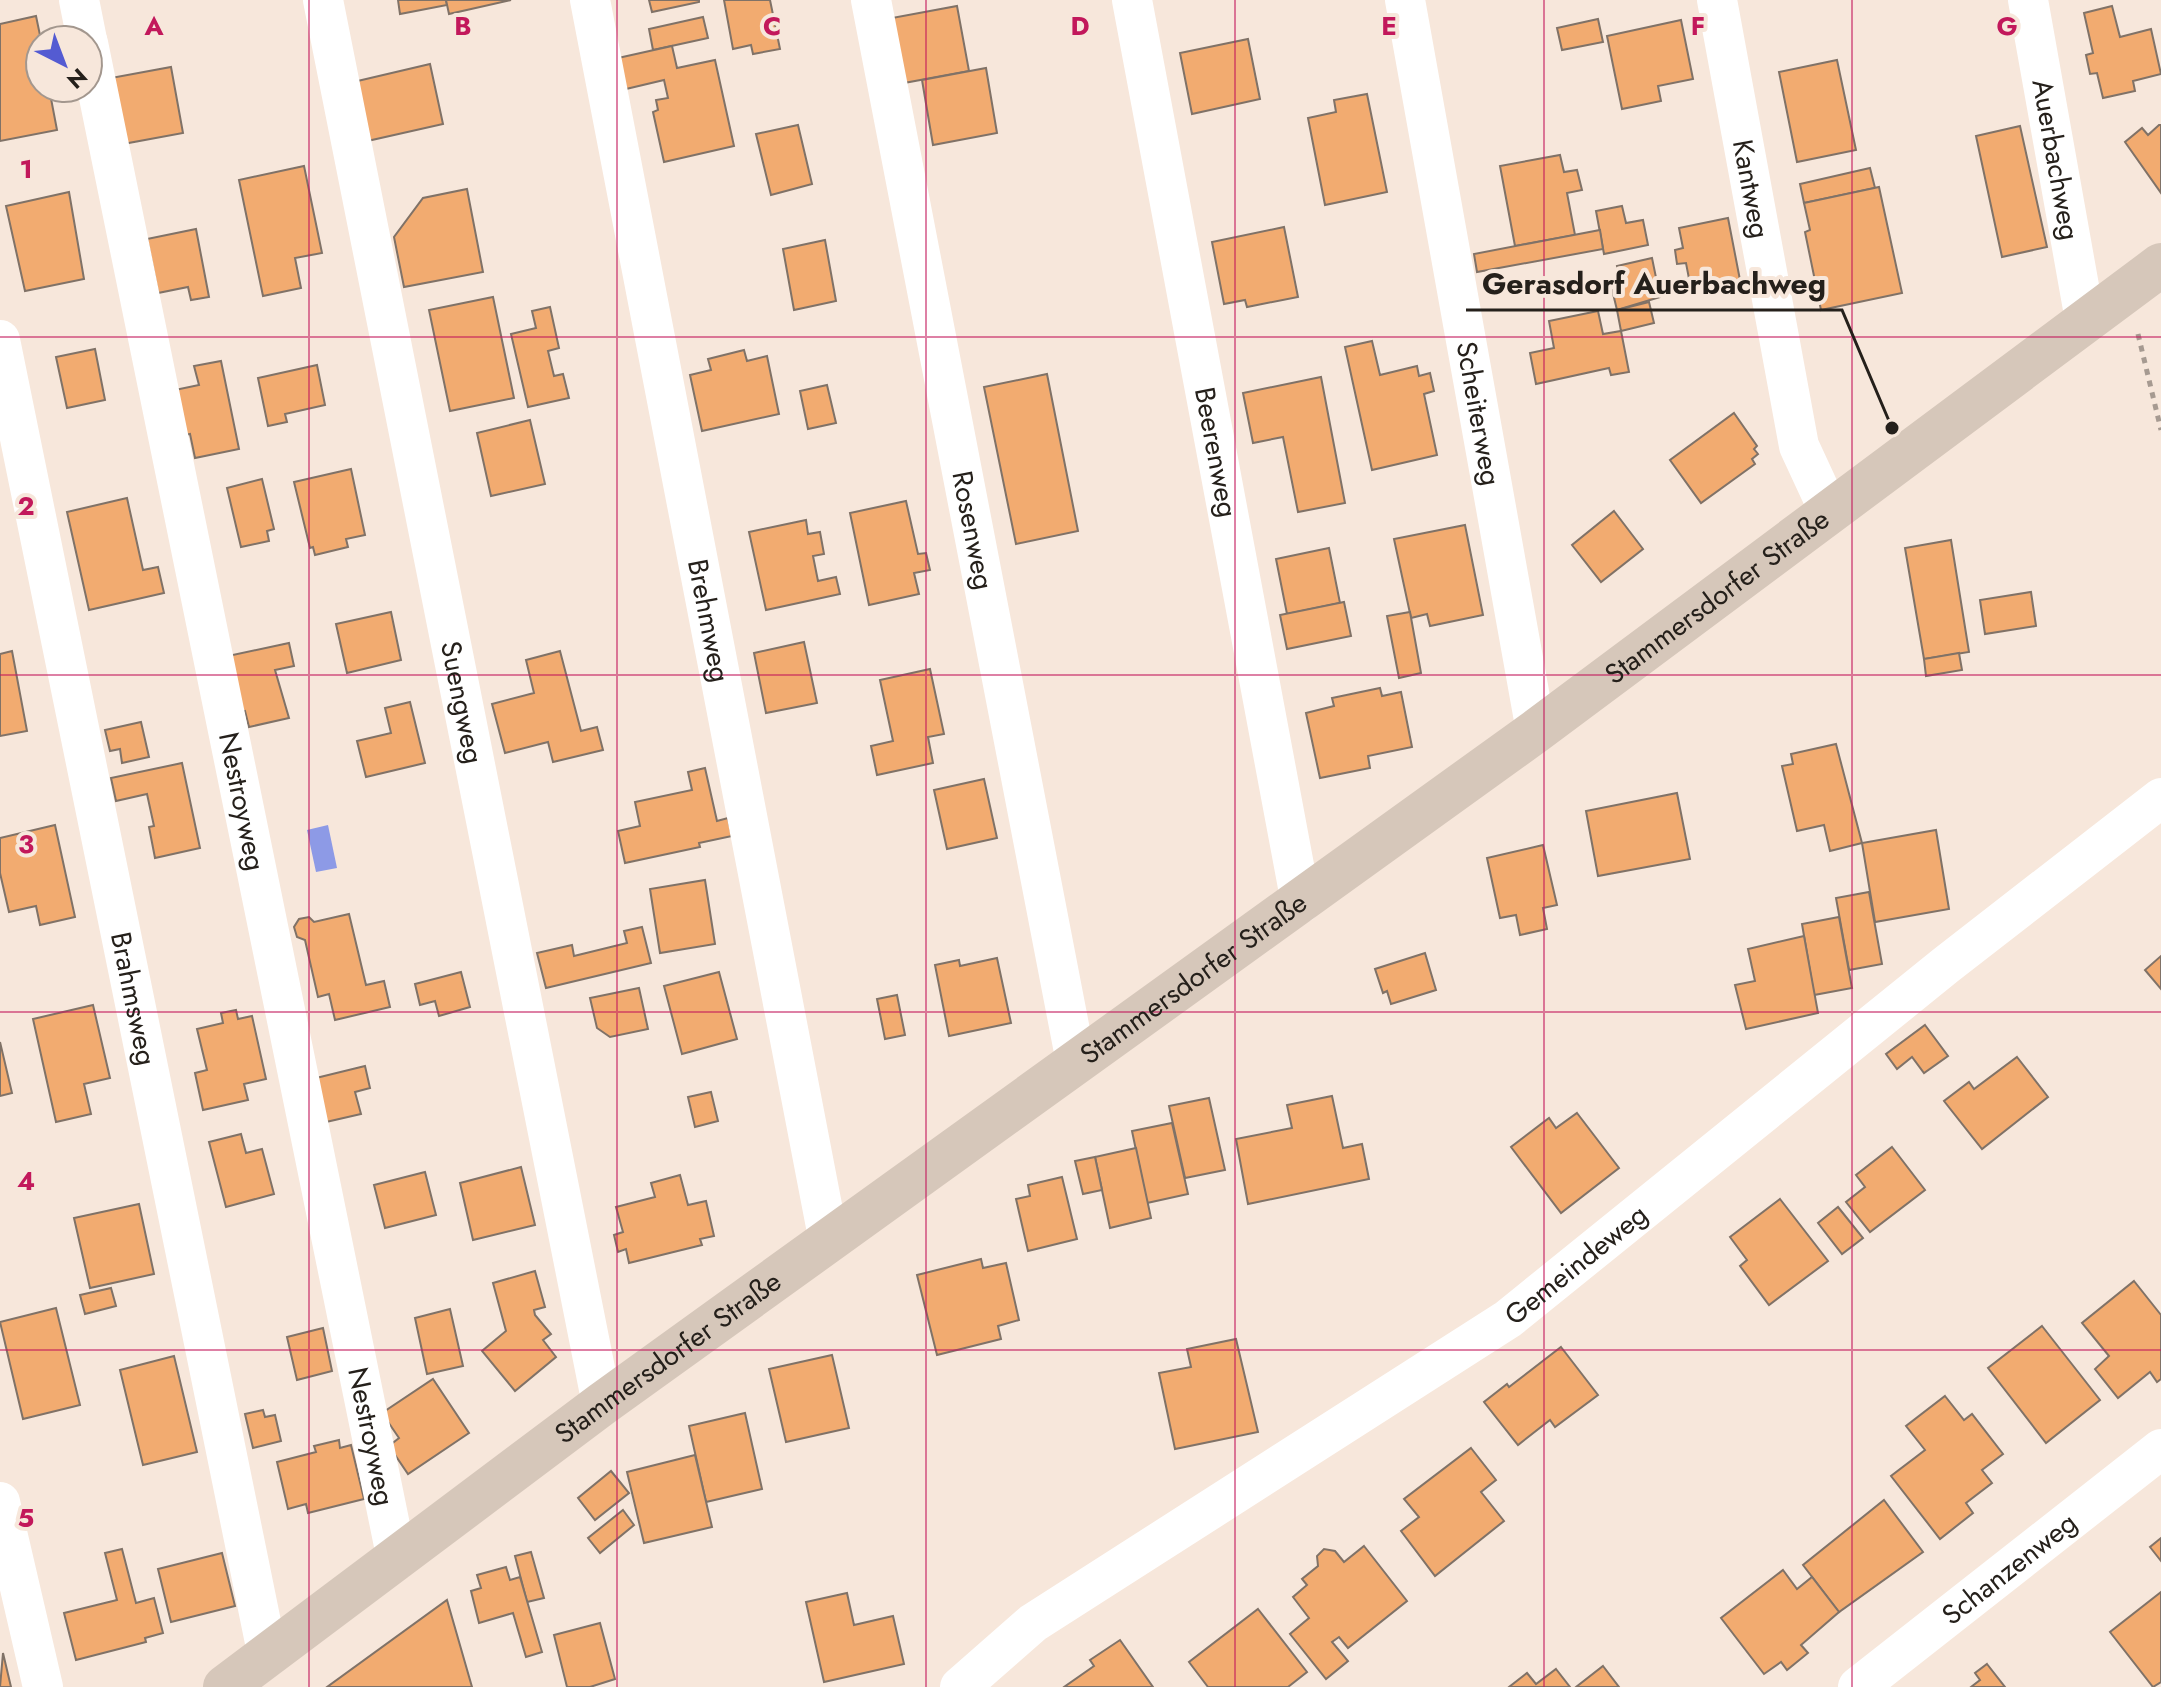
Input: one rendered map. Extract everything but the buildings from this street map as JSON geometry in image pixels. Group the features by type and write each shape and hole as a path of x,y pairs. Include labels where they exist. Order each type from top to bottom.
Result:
{"main road":[{"name":"Stammersdorfer Straße","path":"225,1687 602,1404 1536,731 2144,278"}],"street":[{"name":"Nestroyweg","path":"79,0 84,24"},
{"name":"Suengweg","path":"323,0 602,1404"},
{"name":"Brehmweg","path":"590,0 829,1242"},
{"name":"Rosenweg","path":"871,0 1076,1062"},
{"name":"Beerenweg","path":"1132,0 1301,903"},
{"name":"Scheiterweg","path":"1405,0 1536,731"},
{"name":"Kantweg","path":"1717,0 1799,446 1830,513"},
{"name":"Auerbachweg","path":"2028,0 2085,320"},
{"name":"Nestroyweg","path":"101,104 397,1560"},
{"name":"Brahmsweg","path":"0,340 268,1657"},
{"name":"Gemeindeweg","path":"960,1687 1033,1623 1508,1319 1946,965 2161,798"},
{"name":"Schanzenweg","path":"1858,1687 2161,1449"},
{"path":"0,1502 43,1687"}],"path":[{"path":"2144,278 2161,430"}],"water":[{"path":"328,825 337,868 316,872 307,830"}],"place":[{"name":"Gerasdorf Auerbachweg","path":"1892,428"}]}
